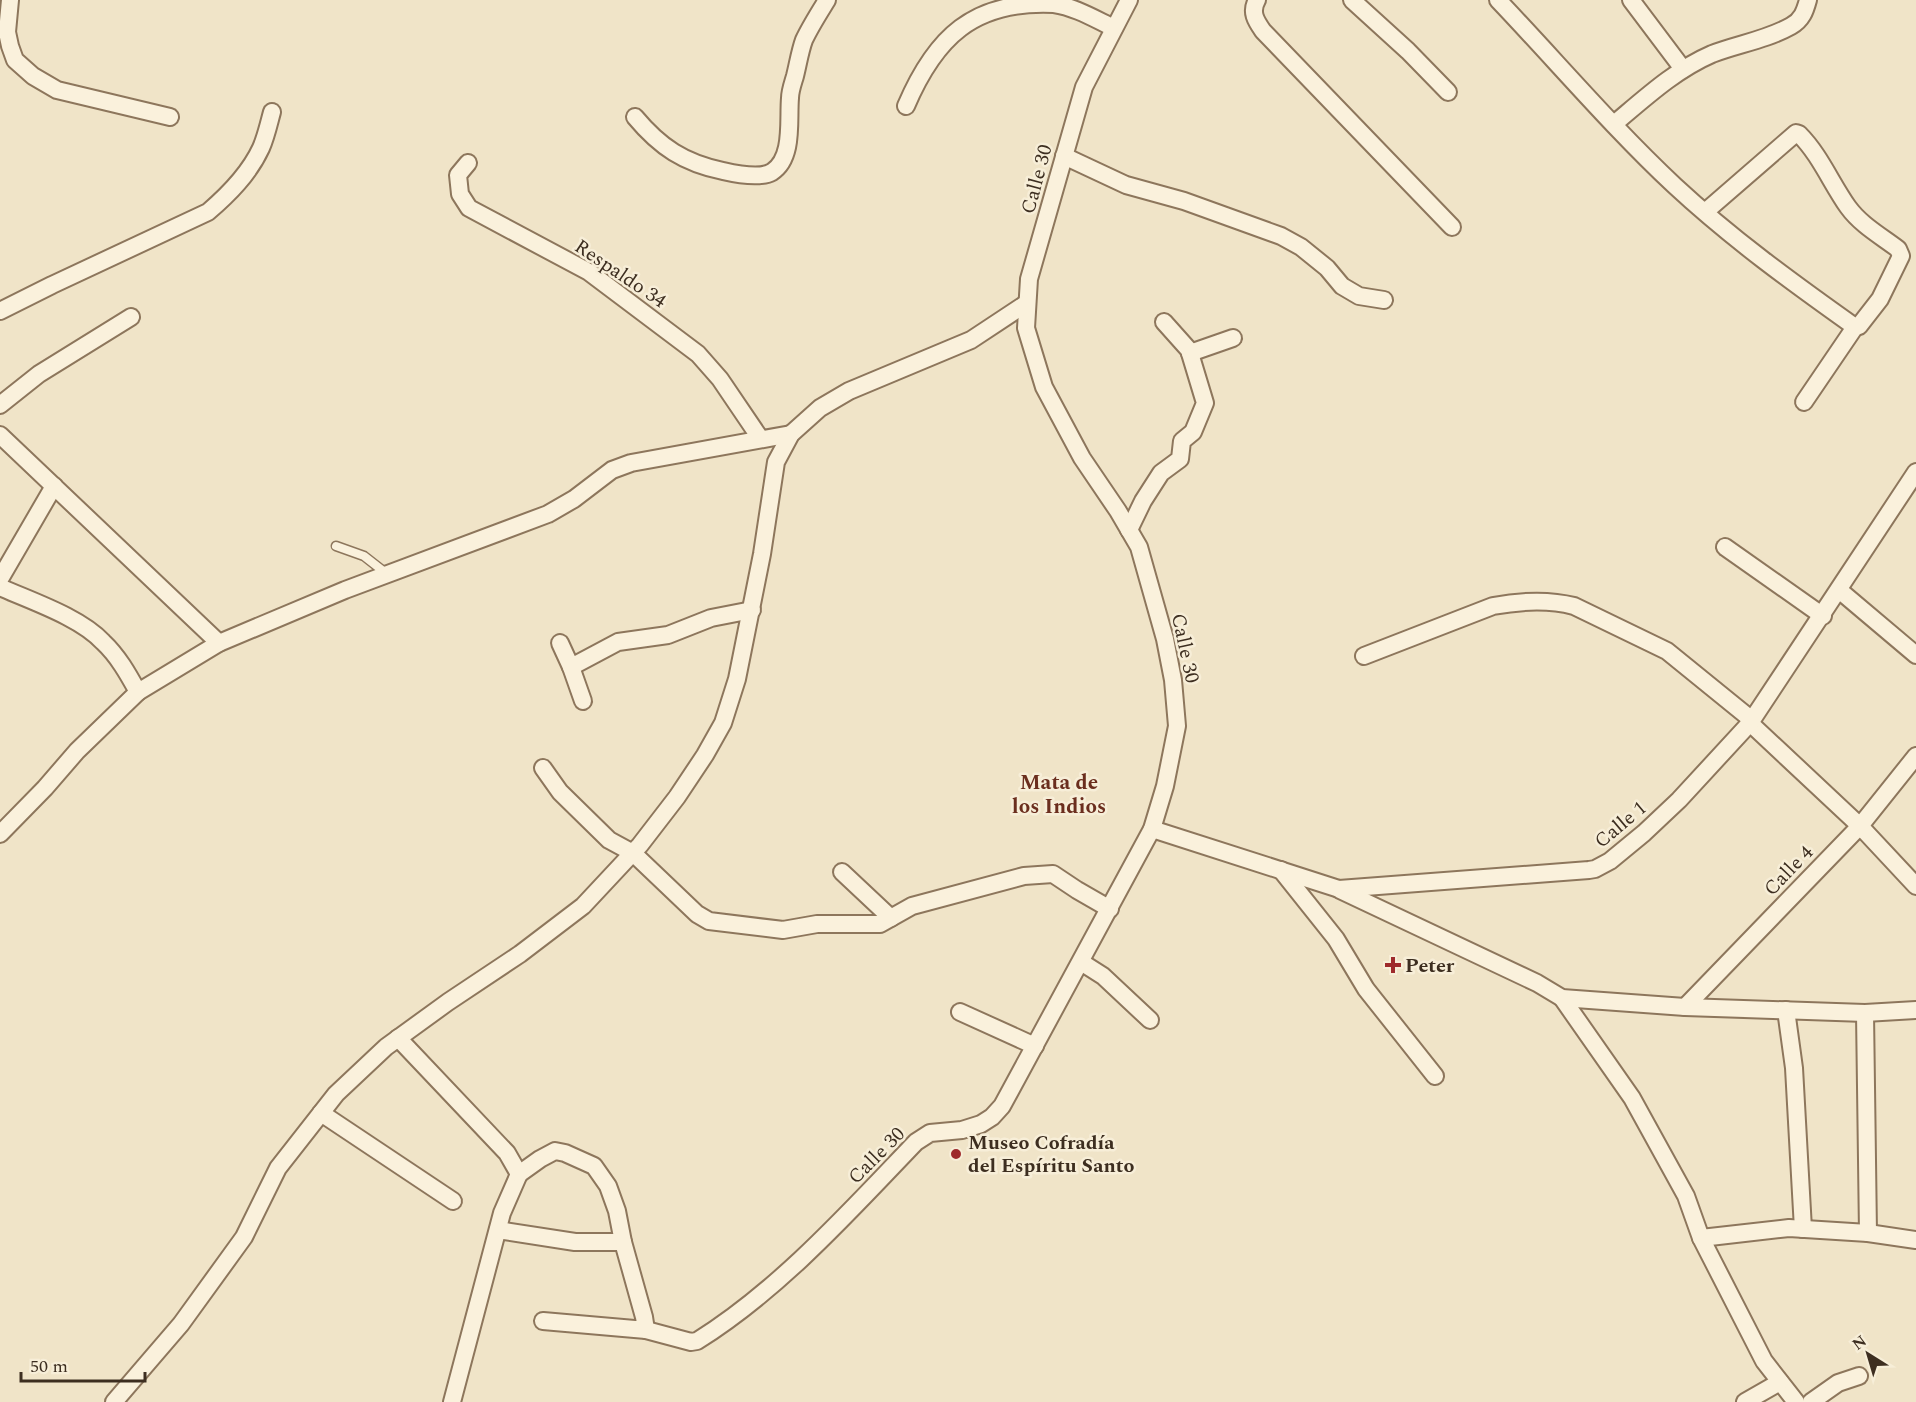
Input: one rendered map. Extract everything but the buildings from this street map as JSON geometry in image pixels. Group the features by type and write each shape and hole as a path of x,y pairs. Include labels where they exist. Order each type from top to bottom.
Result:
{"street":[{"path":"10,0 7,32 10,46 15,60 33,76 57,90 170,117"},
{"path":"635,117 648,133 666,148 685,160 705,168 764,176 774,171 783,160 789,135 790,96 804,42 827,0"},
{"path":"906,106 920,74 933,53 953,30 972,15 988,7 1019,0 1056,4 1090,16 1114,28"},
{"name":"Calle 30","path":"543,1321 646,1330 691,1342 697,1341 747,1306 840,1222 916,1142 930,1132 962,1130 981,1124 992,1117 1002,1106 1152,829 1165,786 1177,726 1165,639 1139,547 1082,458 1044,387 1026,328 1029,279 1084,87 1129,0"},
{"path":"1257,0 1254,5 1255,20 1263,31 1452,227"},
{"path":"1352,0 1408,51 1448,92"},
{"path":"1498,0 1674,185 1815,299 1855,327"},
{"path":"1631,0 1683,69"},
{"path":"1614,124 1656,88 1683,69 1715,53 1792,26 1801,19 1808,0"},
{"path":"0,311 207,212 226,197 242,179 261,147 272,112"},
{"path":"1705,212 1793,134 1799,134 1812,148 1854,215 1900,252 1901,256 1880,299 1859,326 1855,327 1804,402"},
{"path":"1064,156 1126,185 1184,201 1281,236 1301,247 1327,268 1342,286 1359,296 1384,300"},
{"name":"Respaldo 34","path":"468,163 458,175 460,194 469,208 589,272 698,354 720,379 760,438"},
{"path":"114,1402 181,1324 244,1237 278,1168 336,1094 398,1038 520,954 583,906 633,853 677,797 723,723 737,679 752,610 776,462 791,434 820,408 849,391 971,340 1027,303"},
{"path":"0,405 39,374 131,316"},
{"path":"1129,530 1143,501 1161,473 1180,459 1182,441 1193,432 1205,403 1189,350 1164,322"},
{"path":"1190,353 1233,338"},
{"path":"0,834 77,751 138,692 219,643 345,590 548,514 574,499 612,470 631,463 791,434"},
{"path":"0,435 219,643"},
{"name":"Calle 1","path":"1152,829 1339,890 1595,869 1610,861 1644,834 1679,800 1751,721 1823,616 1916,472"},
{"path":"0,579 54,486"},
{"path":"1725,547 1823,616"},
{"path":"0,587 77,622 102,640 122,664 138,692"},
{"path":"1839,590 1916,656"},
{"path":"1364,656 1493,606 1534,601 1574,606 1667,651 1751,721 1860,826 1916,886"},
{"path":"571,667 618,642 668,635 711,618 752,610"},
{"path":"560,643 583,701"},
{"name":"Calle 4","path":"1685,1007 1860,826 1916,756"},
{"path":"543,768 560,792 609,840 633,853 697,914 709,921 783,930 817,924 880,924 912,906 1024,876 1053,874 1110,909"},
{"path":"1281,870 1336,939 1366,989 1435,1076"},
{"path":"842,872 891,918"},
{"path":"1339,890 1537,983 1562,998 1632,1098 1686,1196 1701,1238 1764,1361 1796,1402"},
{"path":"1081,962 1103,976 1150,1020"},
{"path":"1562,998 1685,1007 1786,1011 1865,1013 1916,1010"},
{"path":"1786,1011 1794,1068 1803,1229"},
{"path":"960,1012 1035,1046"},
{"path":"1865,1013 1868,1233"},
{"path":"398,1038 507,1153 519,1174"},
{"path":"321,1113 453,1201"},
{"path":"452,1402 502,1213 519,1174 555,1151 566,1153 594,1166 608,1186 617,1211 646,1330"},
{"path":"1701,1238 1790,1228 1868,1233 1916,1240"},
{"path":"498,1230 575,1242 624,1242"},
{"path":"1811,1402 1838,1383 1859,1376"},
{"path":"1745,1402 1780,1382"}],"lane":[{"path":"336,546 364,556 387,574"}],"place":[{"name":"Peter","path":"1393,965"},
{"name":"Museo Cofradía del Espíritu Santo","path":"956,1154"}],"district":[{"name":"Mata de los Indios","path":"1059,794"}]}
